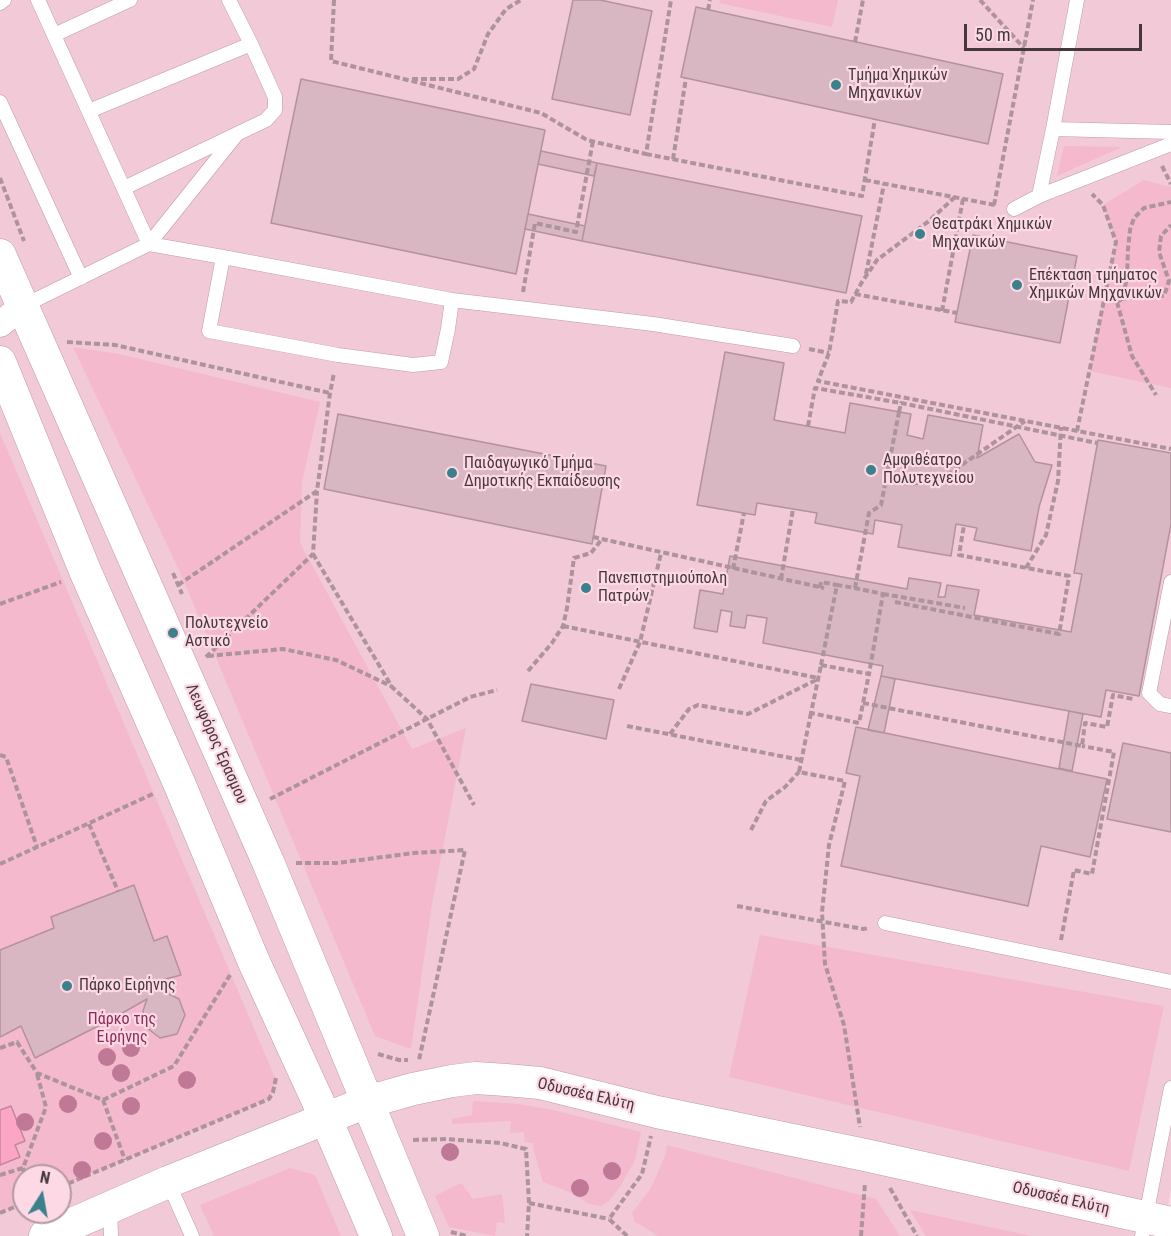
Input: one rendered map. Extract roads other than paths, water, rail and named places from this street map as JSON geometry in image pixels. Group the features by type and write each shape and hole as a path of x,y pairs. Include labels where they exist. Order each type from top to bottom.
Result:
{"street":[{"name":"Λεωφόρος Έρασμου","path":"0,255 12,315 153,602 197,666 244,810 268,862 367,1102 437,1234"},
{"path":"0,362 86,573 179,783 254,962 326,1119 376,1236"},
{"name":"Οδυσσέα Ελύτη","path":"45,1236 110,1222 168,1182 367,1102 452,1081 489,1078 540,1083 657,1112 868,1156 1153,1226"}],"lane":[{"path":"0,3 4,0"},
{"path":"38,0 149,244"},
{"path":"54,35 130,0"},
{"path":"124,188 266,120 275,110 274,97 229,0"},
{"path":"1040,196 1077,0"},
{"path":"89,111 251,44"},
{"path":"0,102 81,278"},
{"path":"1053,129 1171,132"},
{"path":"12,315 149,244 237,134"},
{"path":"1014,208 1171,144"},
{"path":"149,244 452,300 654,324 793,346"},
{"path":"223,257 209,331 338,355 413,366 441,362 452,300"},
{"path":"1171,582 1149,693 1160,705 1171,706"},
{"path":"885,923 1171,982"},
{"path":"1153,1226 1171,1089"},
{"path":"168,1182 192,1236"}],"place":[{"name":"Τμήμα Χημικών Μηχανικών","path":"836,85"},
{"name":"Θεατράκι Χημικών Μηχανικών","path":"920,234"},
{"name":"Επέκταση τμήματος Χημικών Μηχανικών","path":"1017,285"},
{"name":"Αμφιθέατρο Πολυτεχνείου","path":"871,470"},
{"name":"Παιδαγωγικό Τμήμα Δημοτικής Εκπαίδευσης","path":"452,473"},
{"name":"Πανεπιστημιούπολη Πατρών","path":"586,588"},
{"name":"Πολυτεχνείο Αστικό","path":"173,633"},
{"name":"Πάρκο Ειρήνης","path":"67,986"}],"park label":[{"name":"Πάρκο της Ειρήνης","path":"122,1029"}]}
